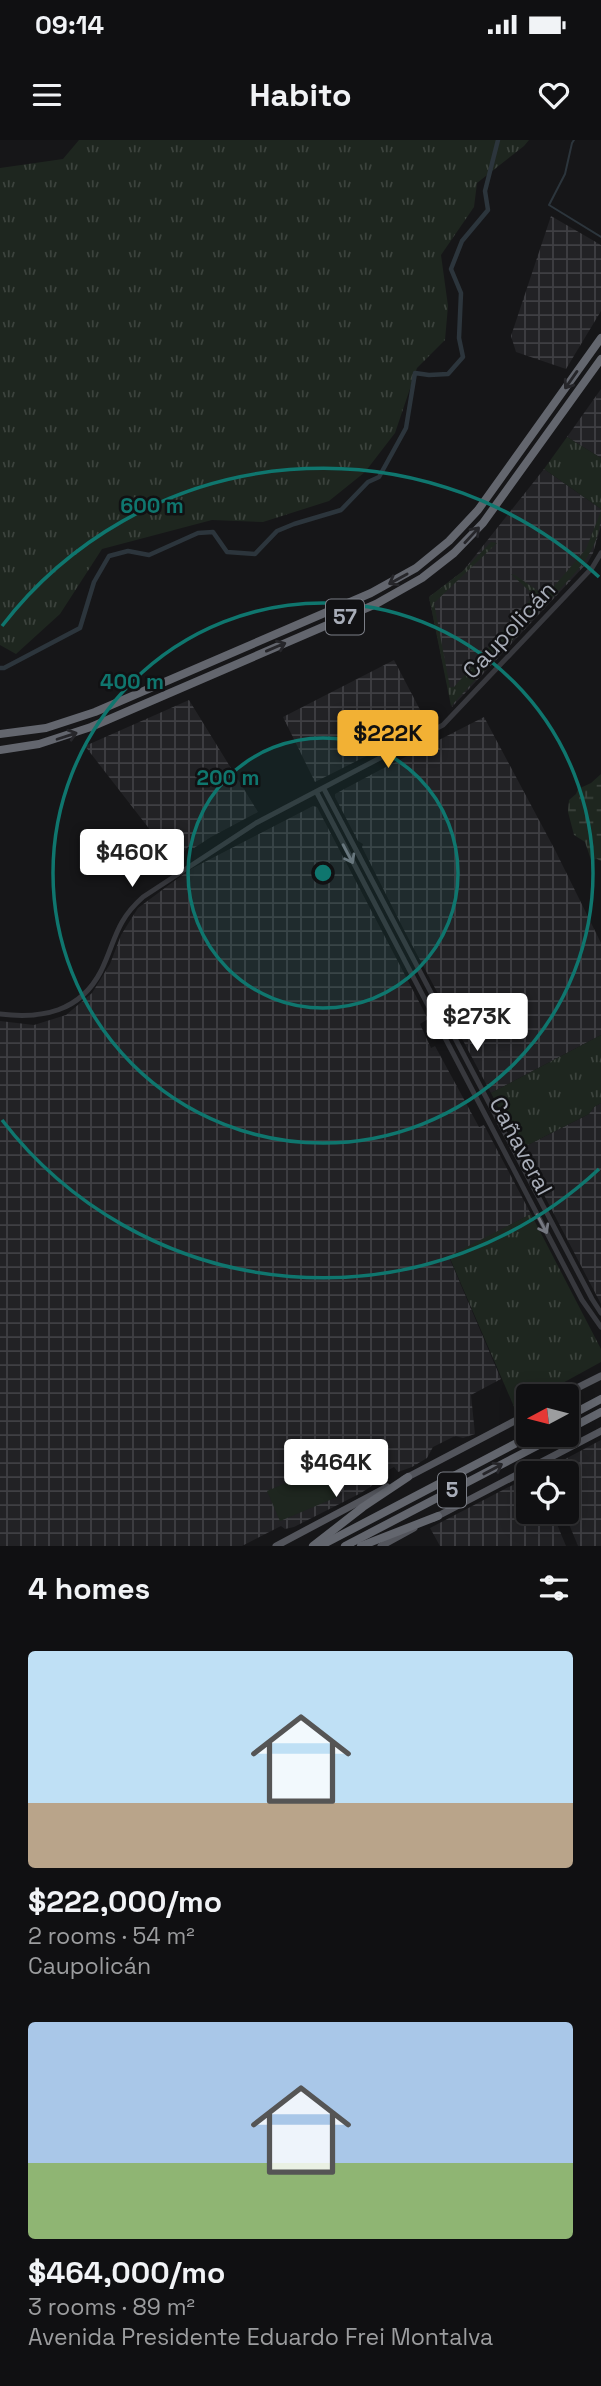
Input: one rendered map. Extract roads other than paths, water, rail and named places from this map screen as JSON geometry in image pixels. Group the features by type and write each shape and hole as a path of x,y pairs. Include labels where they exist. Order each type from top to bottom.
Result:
{"highway":[{"name":"57","path":"0,734 46,727 96,712 360,598 416,568 449,541 478,510 601,338"},
{"name":"57","path":"0,750 50,741 91,727 376,604 422,578 454,554 483,523 601,359"},
{"path":"579,1411 601,1399"},
{"path":"579,1424 601,1412"},
{"name":"5","path":"320,1546 516,1443"},
{"name":"5","path":"345,1546 535,1447"},
{"path":"313,1546 363,1507 408,1477"},
{"path":"361,1546 438,1516"}],"main road":[{"path":"579,1387 600,1376"},
{"path":"276,1546 516,1420"},
{"path":"381,1546 601,1431"}],"street":[{"name":"Caupolicán","path":"0,1014 38,1016 74,1002 94,981 120,923 143,897 234,836 450,720 592,568 601,553"},
{"name":"Cañaveral","path":"324,789 601,1313"},
{"name":"Cañaveral","path":"317,793 582,1300 601,1326"}],"waterway":[{"path":"0,668 80,628 94,582 109,556 128,551 149,555 198,533 213,532 227,552 255,554 277,531 341,510 368,482 379,477 406,428 415,373 448,374 463,357 459,338 461,293 451,269 462,241 488,210 485,191 498,140"},
{"path":"574,140 565,174 549,205 601,237"}]}
